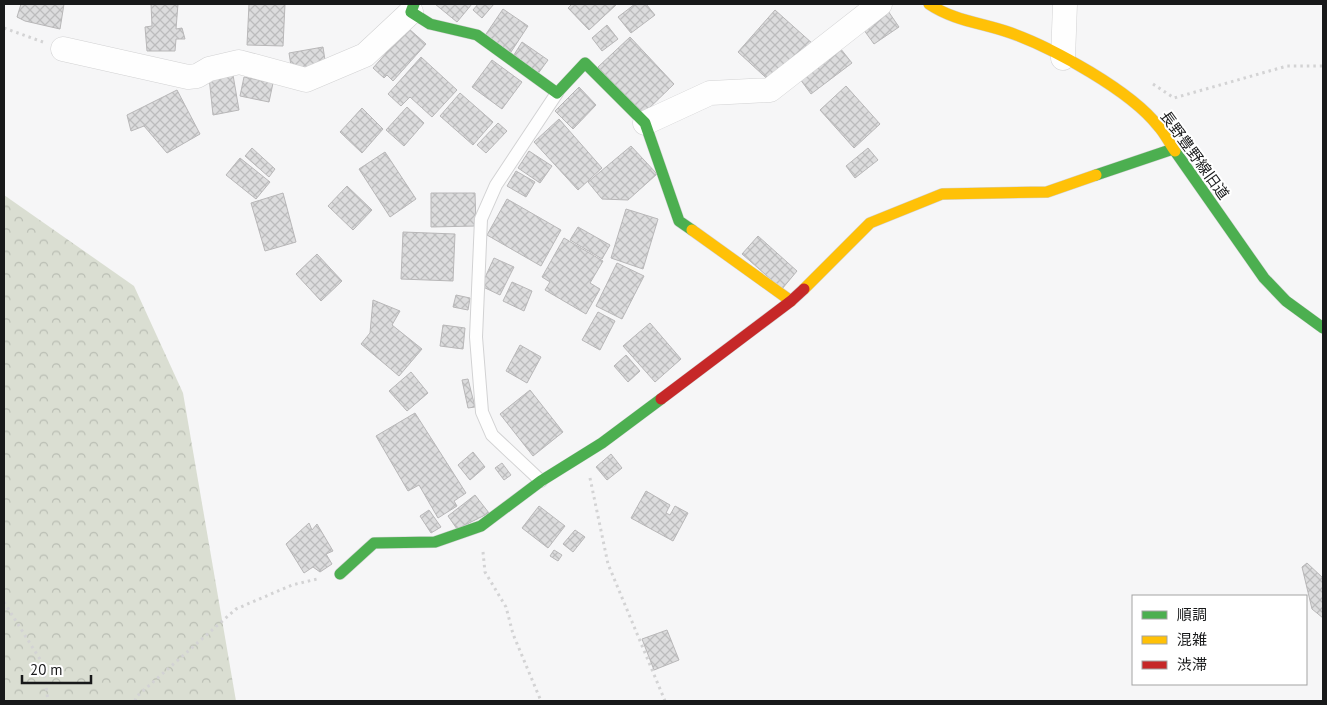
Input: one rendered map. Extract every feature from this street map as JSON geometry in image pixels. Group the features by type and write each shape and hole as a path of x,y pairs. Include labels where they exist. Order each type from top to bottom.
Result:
{"street":[{"path":"645,123 710,93 770,90 880,4"},
{"name":"長野豊野線旧道","path":"929,4 958,19 1011,33 1063,58 1122,93 1158,125 1264,278 1286,301 1323,328"},
{"path":"1063,58 1065,4"},
{"path":"63,49 188,77 197,76 209,69 239,62 306,80 365,55 413,8 430,24 477,36 558,93 585,63 645,123 679,221 791,301"},
{"path":"340,574 374,543 435,542 481,526 541,481 602,443 791,301 870,223 942,194 1047,192 1173,149"}],"lane":[{"path":"541,481 492,435 482,412 476,337 481,219 496,185 558,93"}],"path":[{"path":"4,28 63,49"},
{"path":"1151,83 1174,98 1287,66 1323,66"},
{"path":"585,453 608,564 665,701"},
{"path":"481,526 485,572 506,607 512,634 540,701"},
{"path":"135,701 136,697 236,610 292,585 340,574"},
{"path":"4,602 43,664 48,701"}],"green space":[{"path":"4,195 134,286 183,393 236,701 4,701"}],"building":[{"path":"21,4 64,4 60,29 25,21 17,17"},
{"path":"151,4 178,4 176,29 182,28 185,39 176,39 175,51 147,51 145,27 152,26"},
{"path":"249,4 285,4 283,46 247,45"},
{"path":"435,4 472,4 457,22"},
{"path":"478,4 494,4 482,18 473,10"},
{"path":"572,4 617,4 589,30 568,8"},
{"path":"635,4 646,4 655,15 631,33 618,17"},
{"path":"886,8 899,27 874,44 861,26"},
{"path":"503,9 528,26 509,55 484,37"},
{"path":"775,10 813,44 775,86 738,52"},
{"path":"607,25 618,39 602,51 592,38"},
{"path":"408,28 426,44 393,81 387,75 384,78 373,68"},
{"path":"630,37 674,84 642,115 598,67"},
{"path":"522,42 548,60 537,75 512,58"},
{"path":"323,47 326,67 292,72 289,53"},
{"path":"840,48 852,63 811,94 800,79"},
{"path":"421,57 457,90 432,117 410,97 401,106 388,94"},
{"path":"492,60 522,82 502,109 472,87"},
{"path":"233,75 239,110 213,115 209,77"},
{"path":"244,77 273,83 269,102 240,96"},
{"path":"846,86 880,124 854,148 820,110"},
{"path":"579,87 596,105 573,129 555,111"},
{"path":"177,90 200,134 167,153 144,126 131,131 127,115"},
{"path":"460,93 493,122 473,145 440,116"},
{"path":"407,107 424,123 404,146 386,130"},
{"path":"362,108 383,129 362,153 340,132"},
{"path":"559,119 602,168 578,190 534,142"},
{"path":"498,123 507,131 486,153 477,145"},
{"path":"631,146 657,174 628,200 602,199 588,182"},
{"path":"252,148 275,169 269,177 245,156"},
{"path":"868,148 878,160 855,178 846,166"},
{"path":"529,151 552,166 540,183 518,168"},
{"path":"385,152 416,199 390,217 359,169"},
{"path":"240,158 270,182 256,199 226,175"},
{"path":"516,171 535,182 526,197 507,186"},
{"path":"347,186 372,210 353,230 328,206"},
{"path":"283,193 296,242 265,251 251,203"},
{"path":"431,193 475,193 476,226 431,227"},
{"path":"507,199 561,230 541,266 487,235"},
{"path":"626,209 658,219 643,269 611,258"},
{"path":"578,227 610,245 602,259 570,240"},
{"path":"403,232 455,234 453,281 401,279"},
{"path":"758,236 797,271 782,289 742,254"},
{"path":"564,238 603,261 590,283 600,289 586,314 545,290 550,282 542,277"},
{"path":"317,254 342,281 321,301 296,274"},
{"path":"494,258 514,267 500,295 481,286"},
{"path":"617,263 644,276 622,319 596,306"},
{"path":"512,282 532,291 524,311 503,301"},
{"path":"456,295 470,298 468,310 453,307"},
{"path":"373,300 400,311 392,325 422,349 399,376 361,344 370,333"},
{"path":"598,312 615,321 600,350 582,340"},
{"path":"650,323 681,359 655,382 623,346"},
{"path":"443,325 465,328 463,349 440,346"},
{"path":"520,345 541,357 527,383 506,371"},
{"path":"626,355 640,371 628,382 614,366"},
{"path":"411,372 428,393 407,411 389,391"},
{"path":"468,379 475,407 468,408 462,380"},
{"path":"530,390 563,432 533,456 500,414"},
{"path":"415,413 466,493 454,501 457,506 438,518 419,485 408,491 376,436"},
{"path":"473,452 485,467 470,480 458,465"},
{"path":"611,454 622,468 607,480 596,467"},
{"path":"502,463 511,475 504,480 495,468"},
{"path":"646,491 670,505 666,513 670,515 675,506 688,513 673,541 631,518"},
{"path":"475,495 489,513 457,529 448,516"},
{"path":"539,506 565,526 548,548 522,528"},
{"path":"429,510 441,527 431,533 420,516"},
{"path":"309,523 312,530 317,524 333,551 326,554 332,564 320,572 313,567 304,573 286,544"},
{"path":"575,530 585,537 573,552 563,544"},
{"path":"554,550 562,555 558,561 550,556"},
{"path":"1307,563 1323,578 1323,618 1312,609 1302,567"},
{"path":"667,630 679,660 654,670 642,639"}],"traffic: fast":[{"path":"414,4 411,12 430,24 477,35 557,93 585,63 645,123 679,221 692,230"},
{"path":"1096,175 1173,149"},
{"path":"1175,151 1264,278 1286,301 1323,328"},
{"path":"340,574 374,543 435,542 481,526 541,481 602,443 661,399"}],"traffic: slow":[{"path":"929,4 948,14 1028,40 1090,72 1111,85 1146,113 1175,151"},
{"path":"804,289 870,223 942,194 1047,192 1096,175"},
{"path":"692,230 791,301"}],"traffic: jam":[{"path":"661,399 791,301 804,289"}]}
